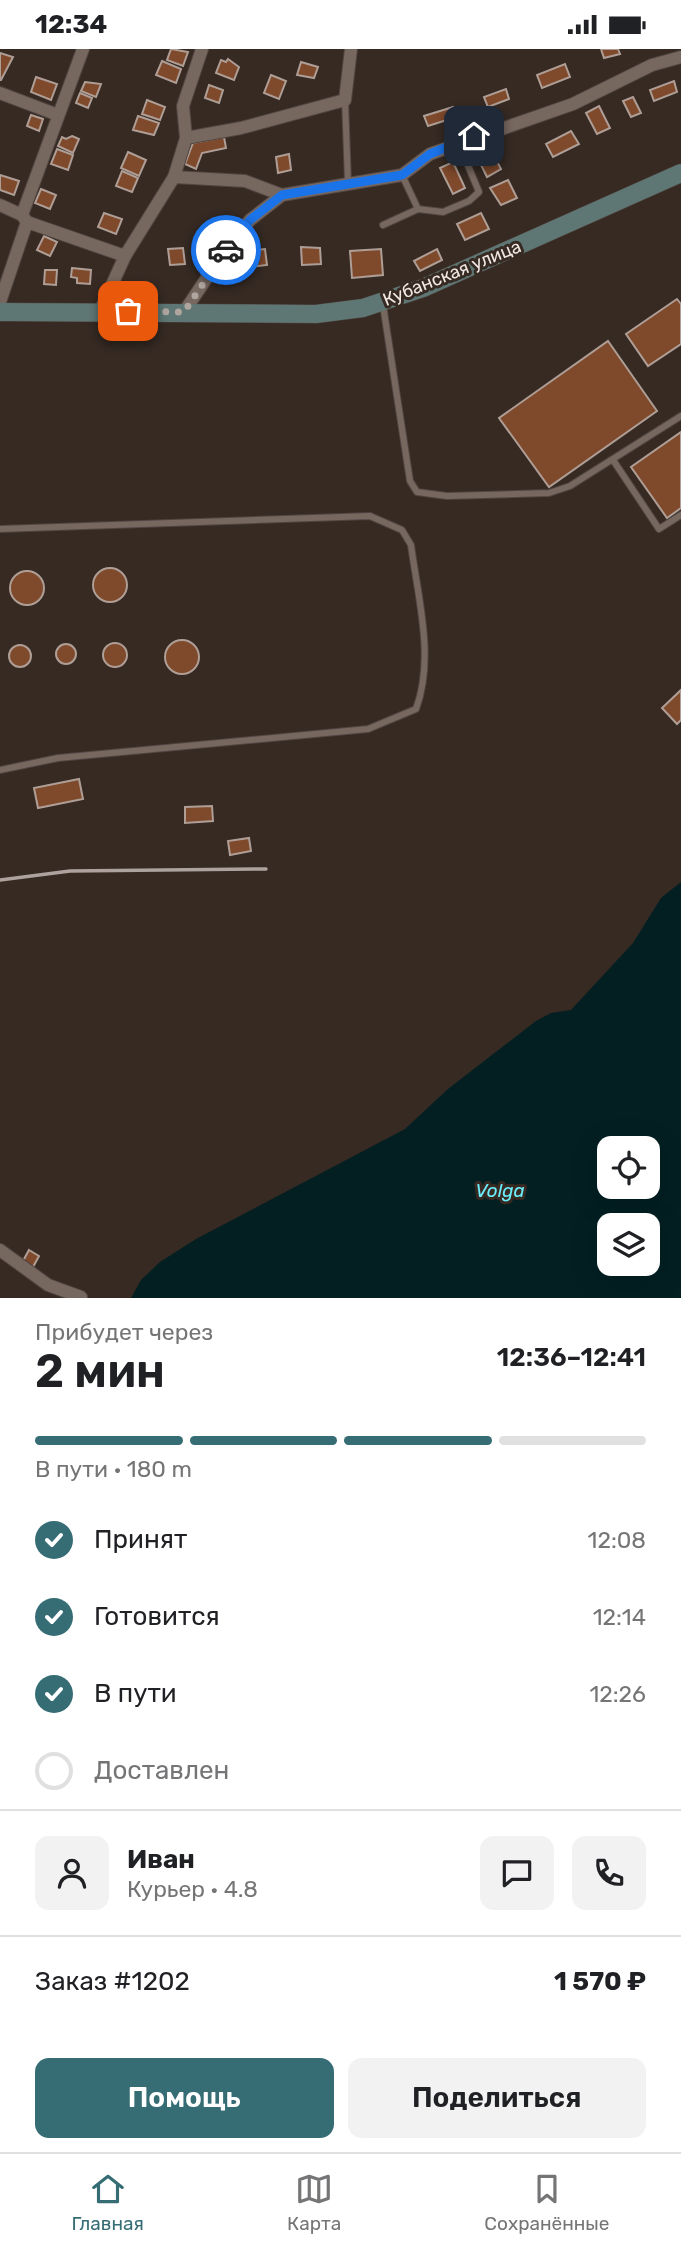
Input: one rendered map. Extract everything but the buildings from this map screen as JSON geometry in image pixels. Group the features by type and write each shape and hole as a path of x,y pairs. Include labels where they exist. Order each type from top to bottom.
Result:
{"street":[{"path":"0,302 24,218 83,49"},
{"path":"100,311 125,256 174,177 186,138 183,106 202,49"},
{"path":"186,138 241,128 345,100 351,49"},
{"path":"184,312 224,251 250,220 282,195 402,175 430,154 474,136 573,104 677,54"},
{"path":"0,93 58,115"},
{"name":"Кубанская улица","path":"0,311 342,312 423,288 681,173"},
{"path":"174,177 245,181 282,195"},
{"path":"0,205 24,218 125,256"},
{"path":"0,1250 48,1285 81,1297"}],"lane":[{"path":"345,100 348,182"},
{"path":"383,225 418,209 443,212 469,201 479,192 459,144"},
{"path":"402,175 418,209"},
{"path":"383,302 410,481 417,492 446,496 549,493 570,487 681,416"},
{"path":"613,460 659,529 681,515"},
{"path":"0,530 370,516 402,530 411,545 425,651 423,690 416,709 368,729 58,758 0,770"}],"water":[{"name":"Volga","path":"681,882 681,1298 131,1298 141,1280 160,1262 196,1239 405,1129 448,1089 536,1021 551,1013 571,1010 633,943 661,898"}],"railway":[{"path":"0,880 70,871 266,869"}],"way so far":[{"path":"128,311 184,312 226,250"}],"route":[{"path":"226,250 250,220 282,195 402,175 430,154 474,136"}]}
